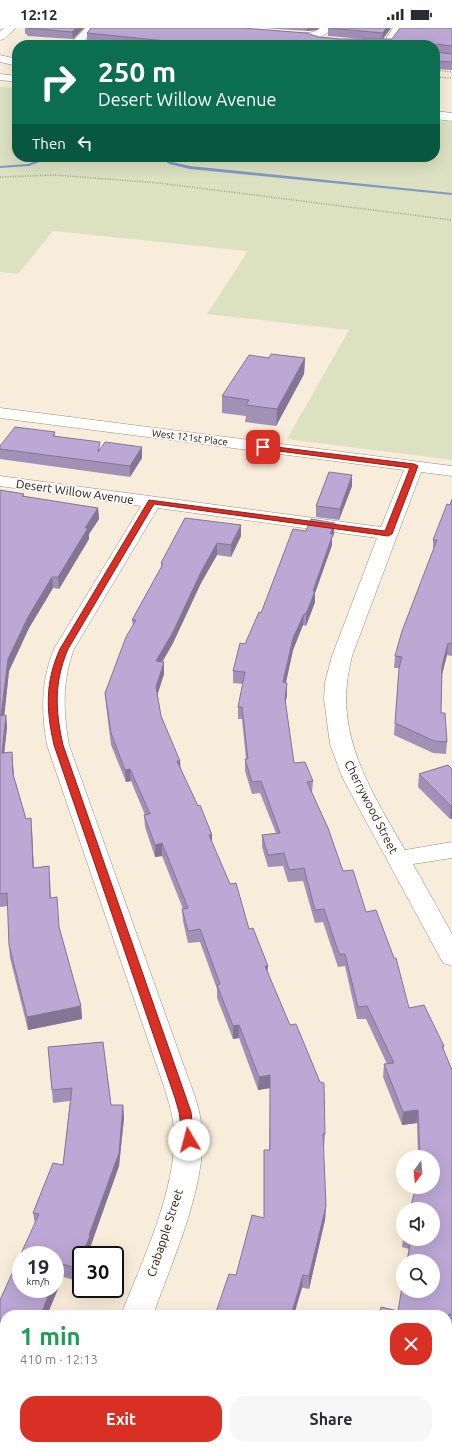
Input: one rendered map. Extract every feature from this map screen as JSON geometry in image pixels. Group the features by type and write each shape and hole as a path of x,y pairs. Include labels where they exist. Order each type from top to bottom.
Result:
{"street":[{"path":"0,37 11,28"},
{"path":"79,40 92,28"},
{"path":"390,40 398,28"},
{"path":"275,34 307,36 325,34"},
{"path":"0,58 12,62"},
{"path":"0,68 12,69"},
{"path":"0,77 12,78"},
{"path":"0,82 12,82"},
{"path":"440,105 452,106"},
{"path":"440,116 452,117"},
{"name":"West 121st Place","path":"0,413 452,471"},
{"name":"Cherrywood Street","path":"414,466 342,656 336,682 335,699 340,744 353,777 452,957"},
{"name":"Desert Willow Avenue","path":"0,482 388,534"},
{"name":"Crabapple Street","path":"139,1310 174,1215 185,1170 189,1140 185,1112 148,1000 58,745 54,725 52,694 56,666 64,649 152,502"},
{"path":"397,859 452,850"}],"path":[{"path":"440,71 452,72"},
{"path":"440,77 452,78"},
{"path":"0,177 55,175 159,183 452,220"}],"green space":[{"path":"0,87 12,88 12,162 440,162 440,121 452,122 452,460 287,439 349,330 207,314 248,251 53,231 18,274 0,272"}],"building":[{"path":"27,28 76,28 72,32"},
{"path":"91,28 242,28 306,33 319,37 340,39 392,39 400,28 452,28 452,46 440,44 440,40 156,40 87,33"},
{"path":"328,28 386,28 383,33"},
{"path":"440,53 452,54 452,62 440,61"},
{"path":"271,354 305,358 277,409 246,405 249,400 222,396 249,355 269,358"},
{"path":"15,427 55,432 53,436 100,442 98,452 105,442 142,447 130,466 0,449 0,446"},
{"path":"329,472 352,475 340,509 316,506"},
{"path":"0,490 24,494 22,496 98,508 85,528 88,528 58,577 52,577 28,617 8,659 1,716 6,715 2,753 12,752 13,774 26,819 31,818 33,868 49,866 50,898 57,897 59,927 81,1006 27,1017 9,945 7,893 0,894"},
{"path":"452,499 452,644 448,643 442,666 441,713 445,713 447,742 434,741 395,723 399,668 402,657 395,656 402,631 437,540 433,540 447,504 450,505"},
{"path":"185,518 241,525 231,545 217,543 201,572 173,632 156,661 164,662 156,687 161,716 180,761 177,761 198,806 200,805 212,835 209,835 230,884 236,883 249,929 253,928 268,966 265,966 290,1025 296,1024 320,1082 324,1083 325,1134 323,1134 326,1206 309,1276 303,1275 292,1310 217,1310 229,1274 236,1275 252,1215 264,1218 264,1150 270,1150 270,1075 259,1077 239,1025 233,1026 217,985 220,984 200,929 188,931 182,909 188,908 162,843 155,845 144,815 150,814 130,769 125,770 111,733 105,693 126,637 136,620 132,620 163,564 161,563"},
{"path":"311,519 335,523 330,534 333,534 313,591 315,591 306,614 304,614 293,638 283,682 287,683 285,699 294,763 305,762 313,781 307,782 328,828 343,871 353,870 366,912 376,910 394,958 396,958 409,1008 424,1005 444,1046 442,1046 452,1070 452,1310 398,1310 400,1298 440,1298 440,1254 408,1254 410,1246 440,1246 440,1202 412,1202 414,1194 440,1194 440,1150 420,1150 418,1110 403,1112 384,1064 394,1063 367,1006 358,1007 345,954 339,954 324,909 315,910 304,868 289,870 284,853 268,855 262,835 280,833 261,781 252,782 245,759 248,759 242,707 238,707 245,672 233,671 240,643 245,644 259,612 261,613 293,529 306,531"},
{"path":"448,765 452,769 452,806 419,774"},
{"path":"103,1042 111,1105 123,1105 119,1153 86,1246 72,1246 72,1267 64,1265 64,1246 24,1246 39,1214 33,1213 53,1163 63,1165 72,1088 52,1090 48,1047"},
{"path":"12,1274 12,1298 47,1298 43,1310 0,1310 0,1300"},
{"path":"381,1307 394,1310 380,1310"}],"waterway":[{"path":"0,167 29,165 37,162"},
{"path":"169,162 196,168 452,194"}],"route":[{"path":"189,1140 185,1112 148,1000 58,745 54,725 52,694 56,666 64,649 152,502 388,534 414,466 263,447"}]}
